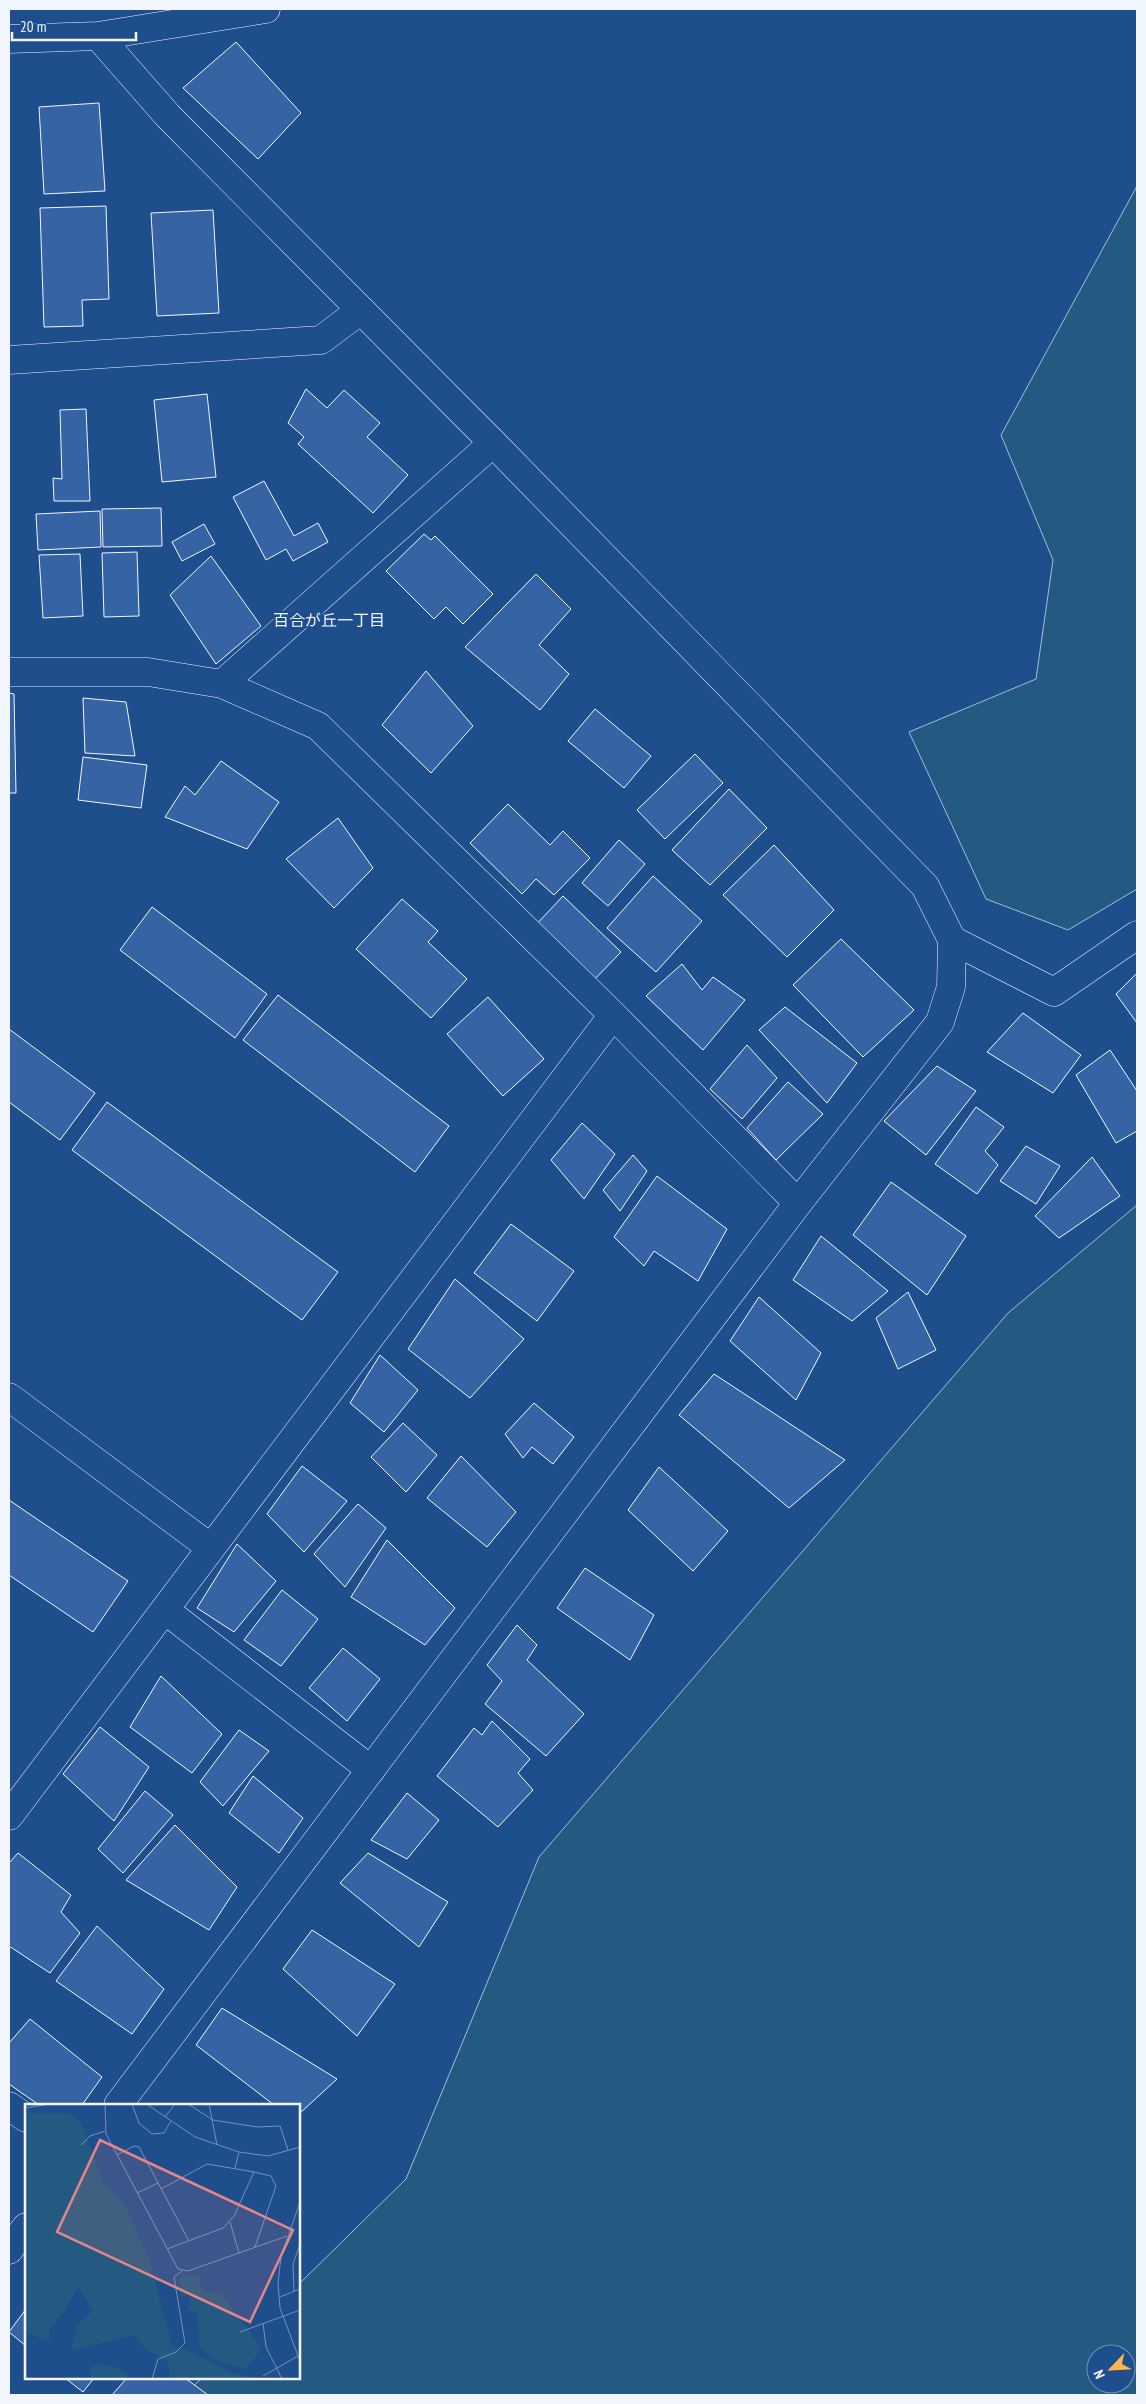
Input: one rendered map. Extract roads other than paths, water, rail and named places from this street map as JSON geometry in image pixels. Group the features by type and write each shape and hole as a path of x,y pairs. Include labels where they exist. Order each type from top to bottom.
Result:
{"street":[{"path":"9,39 98,36 266,9"},
{"path":"98,36 168,116 493,443 925,886 952,940 951,987 940,1022 798,1204 119,2104"},
{"path":"9,360 321,340 362,310"},
{"path":"222,684 493,443"},
{"path":"9,672 148,672 222,684 318,726 613,1015 798,1204"},
{"path":"952,940 1054,992 1137,935"},
{"path":"9,1816 613,1015"},
{"path":"9,1397 211,1548"},
{"path":"165,1610 371,1770"},
{"path":"9,2106 25,2117"},
{"path":"9,2250 25,2228"}],"district":[{"name":"百合が丘一丁目","path":"329,620"}]}
